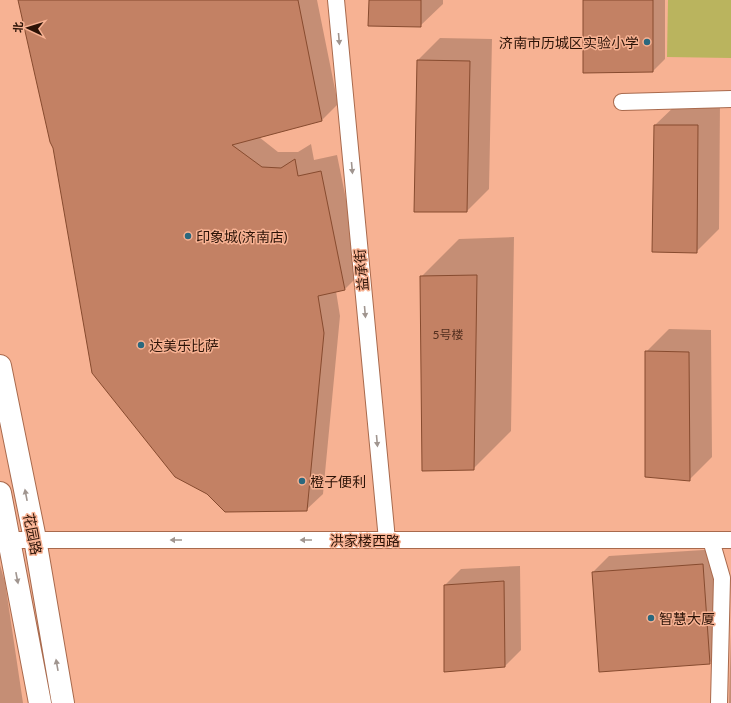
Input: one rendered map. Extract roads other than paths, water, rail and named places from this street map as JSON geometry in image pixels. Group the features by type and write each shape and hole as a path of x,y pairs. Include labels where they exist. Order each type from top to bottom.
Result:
{"main road":[{"name":"花园路","path":"0,366 35,539 64,703"},
{"name":"花园路","path":"0,493 5,540 40,703"}],"street":[{"name":"益承街","path":"336,0 387,540"},
{"path":"622,102 731,99"},
{"name":"洪家楼西路","path":"5,540 731,540"},
{"path":"711,540 722,578 719,703"}],"place":[{"name":"济南市历城区实验小学","path":"647,42"},
{"name":"印象城(济南店)","path":"188,236"},
{"name":"达美乐比萨","path":"141,345"},
{"name":"橙子便利","path":"302,481"},
{"name":"智慧大厦","path":"651,618"}]}
